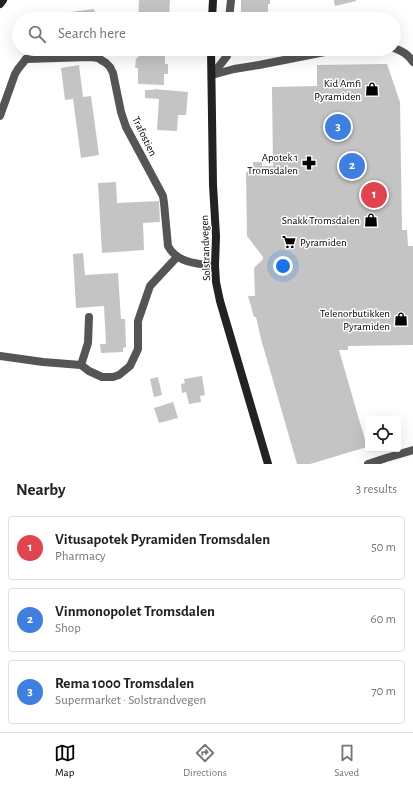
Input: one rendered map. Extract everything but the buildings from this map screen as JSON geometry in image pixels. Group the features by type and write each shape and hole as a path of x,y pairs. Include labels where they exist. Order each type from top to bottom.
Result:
{"street":[{"path":"0,4 3,0"},
{"path":"212,12 213,0"},
{"path":"230,12 231,0"},
{"path":"401,51 413,62"},
{"name":"Solstrandvegen","path":"211,56 216,282 220,301 268,464"},
{"path":"212,75 227,56"},
{"path":"212,75 234,69 305,56"},
{"name":"Trafostien","path":"0,116 15,74 26,60 93,57 102,60 110,67 115,78 121,112 126,127 163,196 168,246 177,257"},
{"path":"0,356 80,365 102,377 113,377 120,375 130,366 138,349 138,321 150,286 177,257 192,263 215,266"},
{"path":"80,365 88,343 89,317"},
{"path":"368,464 413,450"}],"place":[{"name":"Kid Amfi Pyramiden","path":"372,89"},
{"name":"Rema 1000 Tromsdalen","path":"338,127"},
{"name":"Apotek 1 Tromsdalen","path":"309,163"},
{"name":"Vinmonopolet Tromsdalen","path":"352,166"},
{"name":"Vitusapotek Pyramiden Tromsdalen","path":"374,195"},
{"name":"Snakk Tromsdalen","path":"371,220"},
{"name":"Pyramiden","path":"289,242"},
{"name":"Telenorbutikken Pyramiden","path":"401,319"}]}
